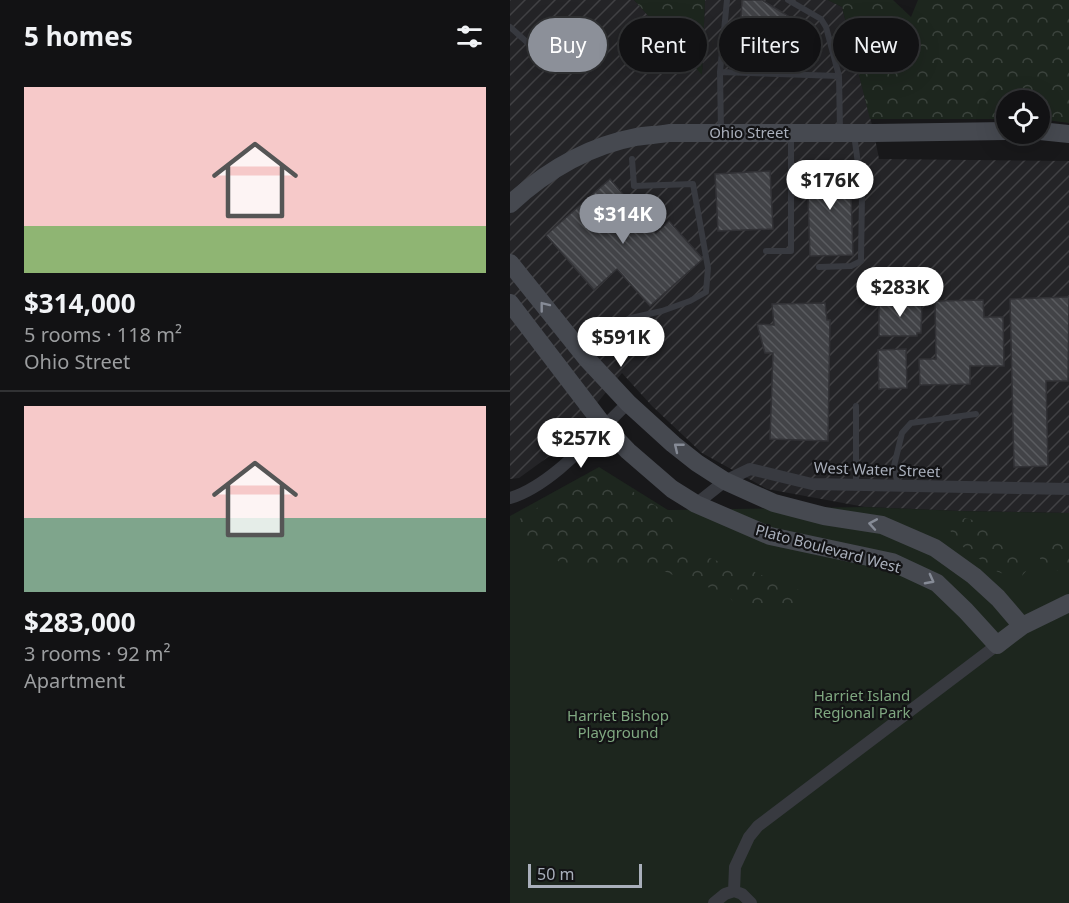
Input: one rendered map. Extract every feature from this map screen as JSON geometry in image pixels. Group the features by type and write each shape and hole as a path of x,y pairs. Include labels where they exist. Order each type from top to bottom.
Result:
{"street":[{"name":"Ohio Street","path":"510,204 526,189 553,170 583,154 636,137 669,133 996,131"},
{"path":"1050,132 1069,134"},
{"name":"Plato Boulevard West","path":"510,262 551,315 628,403 697,463 725,481 774,503 824,516 882,525 935,548 974,576 998,598 1022,626"},
{"name":"Plato Boulevard West","path":"510,303 604,426 628,451 672,489 696,504 770,537 892,562 937,584 997,645"},
{"path":"510,498 550,477 628,403"},
{"name":"West Water Street","path":"696,504 725,481 750,469 812,484 1069,489"},
{"path":"734,891 735,867 749,837 758,826 1022,626 1069,603"},
{"path":"714,903 725,894 734,891 742,894 751,903"}],"lane":[{"path":"725,18 727,0"},
{"path":"788,0 821,19 826,27 839,76 847,133 862,194 861,261 851,266 819,267"},
{"path":"510,27 528,43"},
{"path":"721,133 720,72 839,76"},
{"path":"766,251 791,251 791,133"},
{"path":"587,358 621,322 662,311 690,301 706,292 708,268 693,184 634,186 632,159"},
{"path":"856,406 856,486"},
{"path":"898,487 894,466 902,433 911,423 976,414"}],"shaded area":[{"path":"510,0 634,0 651,18 619,18 619,72 700,72 702,74 702,72 707,72 705,0 828,0 842,7 845,18 833,18 833,72 859,72 879,159 1069,161 1069,513 865,507 767,489 702,453 652,406 622,373 559,449 519,478 510,479"}],"green space":[{"path":"634,0 705,0 704,18 650,18"},
{"path":"828,0 893,0 911,17 918,0 1069,0 1069,123 1050,120 1050,90 996,90 996,119 870,119 858,72 919,72 919,18 845,18 842,7"},
{"name":"Harriet Island Regional Park","path":"599,467 668,510 865,507 1069,513 1069,903 510,903 510,516"},
{"path":"594,472 606,475 672,516 676,527 670,539 677,548 731,566 746,566 756,573 804,592 812,600 807,609 791,609 761,603 735,604 727,594 655,567 636,568 613,563 576,568 558,561 551,554 523,541 518,530 518,520"},
{"path":"965,518 980,522 1024,557 1027,570 1021,577 995,570 956,540 950,526"},
{"path":"1069,539 1069,566 1057,571 1043,565 1039,556 1042,549 1055,542"}],"building":[{"path":"742,0 762,0 791,18 752,18 741,17"},
{"path":"850,166 853,255 810,256 807,167"},
{"path":"770,171 773,229 718,231 715,174"},
{"path":"610,179 656,233 669,221 703,259 650,306 617,269 594,290 546,235"},
{"path":"1069,297 1068,381 1046,381 1048,466 1014,467 1010,299"},
{"path":"879,299 922,300 921,333 917,333 917,336 879,336"},
{"path":"983,300 984,317 1003,317 1004,366 970,366 970,384 920,385 919,359 936,359 935,301"},
{"path":"825,303 827,320 830,320 828,441 770,439 773,353 765,353 757,324 774,325 772,304"},
{"path":"906,349 907,388 879,389 878,350"}],"park label":[{"name":"Harriet Bishop Playground","path":"618,724"}]}
